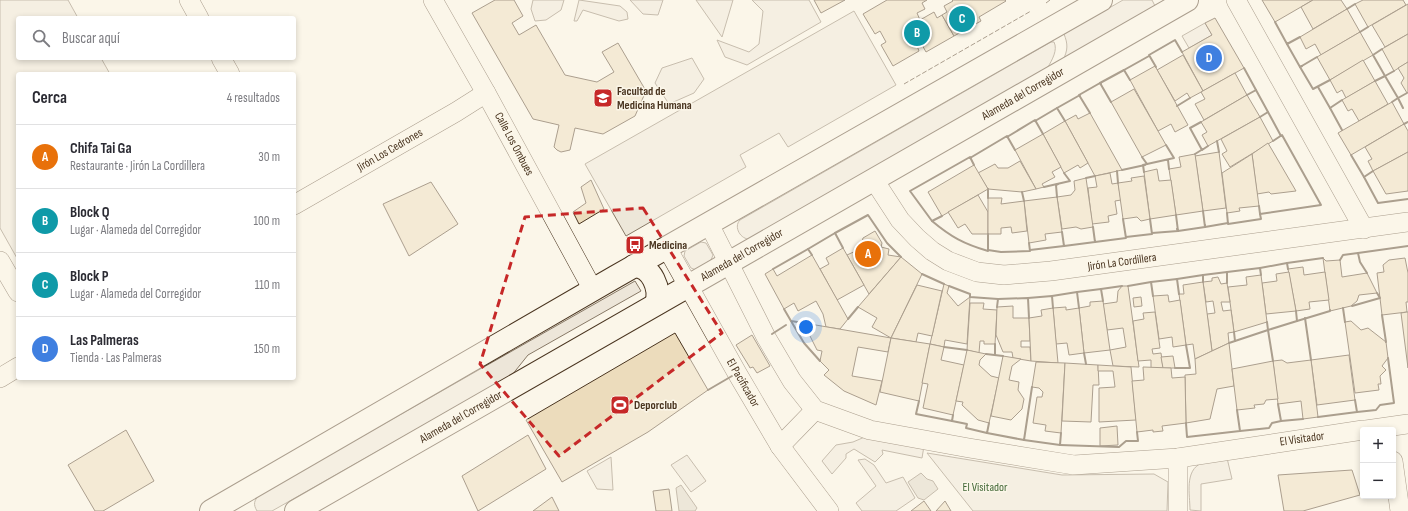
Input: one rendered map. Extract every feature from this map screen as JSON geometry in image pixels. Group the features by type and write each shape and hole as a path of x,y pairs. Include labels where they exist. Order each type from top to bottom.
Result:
{"main road":[{"path":"211,511 236,505 634,266 1101,0"},
{"name":"Alameda del Corregidor","path":"296,511 1186,0"},
{"path":"634,266 640,266 646,269 654,280 658,293 656,304"}],"street":[{"path":"189,0 198,16"},
{"name":"Calle Los Ombues","path":"433,0 486,93 593,290"},
{"path":"1236,0 1364,229"},
{"path":"222,60 229,72"},
{"name":"Jirón Los Cedrones","path":"296,199 456,112 486,93"},
{"name":"Jirón La Cordillera","path":"874,180 900,220 932,251 948,261 976,272 1004,275 1051,271 1408,222"},
{"path":"709,224 766,337 792,381 815,410 780,446"},
{"name":"El Pacificador","path":"667,248 737,374 780,446 829,511"},
{"path":"0,261 16,289"},
{"path":"0,378 16,368"},
{"name":"El Visitador","path":"815,410 870,430 1074,465 1178,458 1360,431"},
{"name":"El Visitador","path":"1394,427 1408,424"},
{"path":"1178,458 1178,511"},
{"path":"1393,463 1400,511"}],"highlighted area":[{"path":"643,208 722,333 559,456 480,364 525,217"}],"green space":[{"path":"0,0 68,0 77,16 16,16 16,60 102,60 109,72 16,72 16,256 0,228"},
{"path":"533,0 564,0 561,10 546,20 535,21 531,9"},
{"path":"579,0 620,6 627,12 628,19 619,21 583,10 577,21 574,21"},
{"path":"630,0 663,0 658,15 643,14"},
{"path":"696,0 733,0 722,37"},
{"path":"752,0 809,0 821,22 747,65 725,57 717,40 749,52 759,44 763,11"},
{"path":"1123,0 1152,0 1155,6 1063,60 1067,47 1064,34"},
{"path":"1051,42 1054,42 1055,48 1054,55 1048,67 750,239 747,239 739,232 737,226 740,220"},
{"path":"692,58 704,79 694,93 669,104 655,83 662,68"},
{"path":"701,242 706,243 713,255 711,260 696,270 691,268 684,256 685,251"},
{"path":"635,281 641,291 528,355 512,375 272,511 257,511 255,503 259,495"},
{"path":"867,436 924,446 922,458 882,450 883,454 875,462 854,449 846,454 846,458 832,474 822,461 836,445 853,442"},
{"name":"El Visitador","path":"927,453 1062,475 1154,474 1168,482 1167,511 973,511"},
{"path":"687,455 706,481 691,492 671,465"},
{"path":"611,457 613,490 597,489 587,471"},
{"path":"1227,458 1232,479 1201,484 1201,511 1190,510 1189,484 1190,477 1196,466 1208,461"},
{"path":"865,459 874,465 886,483 903,477 915,498 896,511 862,511 856,503 876,486 858,460"}],"shaded area":[{"path":"854,11 896,85 788,147 779,133 740,155 746,167 626,236 585,164"},
{"path":"1205,23 1212,35 1189,48 1182,36"},
{"path":"921,473 927,479 933,481 938,489 924,500 918,498 908,482"},
{"path":"681,485 697,508 695,511 679,511 676,488"}],"building":[{"path":"495,0 514,0 523,16 512,23 519,35 536,25 565,75 597,82 614,72 602,52 618,43 646,91 635,116 603,134 575,128 570,150 561,152 557,150 554,147 559,125 533,119 472,13"},
{"path":"814,0 845,0 821,13"},
{"path":"887,0 927,0 922,3 925,9 917,13 920,20 934,12 937,18 942,15 954,36 926,52 921,43 917,46 919,51 893,66 881,45 886,42 880,31 875,34 863,14"},
{"path":"952,0 1006,1 979,17 981,21 954,36 942,15 947,12 944,6 953,1"},
{"path":"1262,0 1313,0 1275,22"},
{"path":"1313,0 1341,0 1347,9 1313,29 1301,7"},
{"path":"1363,0 1403,0 1406,5 1368,27 1355,4"},
{"path":"1408,4 1408,34 1385,47 1372,25"},
{"path":"1347,9 1360,32 1321,55 1315,44 1306,49 1300,37"},
{"path":"1215,18 1244,68 1203,91 1182,52 1212,35 1205,23"},
{"path":"1360,32 1373,55 1330,80 1317,57"},
{"path":"1408,34 1408,62 1394,71 1382,49"},
{"path":"1183,55 1203,91 1190,98 1187,93 1175,101 1157,70"},
{"path":"1363,60 1375,81 1346,98 1342,90 1337,93 1330,80"},
{"path":"1408,62 1407,93 1401,83 1404,78 1398,68"},
{"path":"1155,66 1188,125 1175,132 1171,124 1158,131 1130,80"},
{"path":"1235,73 1247,95 1204,120 1195,104 1205,99 1201,92"},
{"path":"1375,81 1388,104 1359,121 1352,109 1348,111 1342,100"},
{"path":"1134,89 1166,145 1142,157 1111,102"},
{"path":"1247,95 1260,117 1208,146 1202,135 1207,132 1201,122"},
{"path":"1392,102 1404,124 1351,155 1338,133"},
{"path":"1090,113 1122,170 1095,176 1065,121 1076,115 1078,119"},
{"path":"1260,117 1273,141 1230,167 1222,154 1227,151 1221,139"},
{"path":"1065,121 1088,163 1080,168 1078,165 1064,173 1043,134"},
{"path":"1404,124 1408,131 1408,152 1373,171 1368,161 1372,159 1365,147"},
{"path":"1043,134 1061,167 1052,172 1055,177 1042,184 1044,187 1036,189 1015,150"},
{"path":"1268,143 1296,191 1257,194 1252,154"},
{"path":"1219,152 1226,208 1203,211 1195,156"},
{"path":"1408,152 1408,191 1386,194 1373,171"},
{"path":"1195,154 1203,211 1176,215 1169,169 1181,167 1179,157"},
{"path":"1252,154 1259,206 1239,208 1240,211 1227,213 1222,173"},
{"path":"1020,161 1036,189 1022,192 988,189 978,173 995,164 998,168 1008,168"},
{"path":"974,165 988,189 942,216 928,192"},
{"path":"1157,169 1159,181 1171,180 1176,215 1150,219 1144,172"},
{"path":"1110,173 1112,184 1118,183 1121,200 1115,201 1117,214 1108,216 1109,222 1092,224 1088,188 1097,187 1095,176"},
{"path":"1144,176 1150,219 1141,221 1137,217 1123,219 1118,183 1132,181 1131,178"},
{"path":"1086,178 1093,227 1081,229 1076,227 1062,229 1057,197 1071,195 1075,190 1074,181"},
{"path":"591,180 604,209 579,224 573,212 586,203 581,187"},
{"path":"431,182 458,224 409,256 383,204"},
{"path":"978,195 988,212 988,234 972,234 965,224 958,228 948,212"},
{"path":"1057,197 1062,232 1045,234 1046,240 1029,243 1024,201"},
{"path":"988,198 1002,198 1001,204 1024,201 1027,231 1012,233 1011,227 1001,228 1001,234 988,234"},
{"path":"875,231 882,243 881,247 889,249 888,255 901,257 869,294 847,255 860,249 863,238"},
{"path":"843,248 864,285 837,300 820,269 829,264 826,258"},
{"path":"812,255 848,319 840,329 826,327 823,314 816,301 798,311 794,303 784,309 765,274 773,269 777,276"},
{"path":"901,257 922,274 891,338 872,327 877,318 858,307"},
{"path":"1323,258 1326,261 1340,260 1342,277 1367,273 1377,293 1359,295 1357,301 1351,306 1330,311"},
{"path":"1405,258 1408,273 1408,302 1406,302 1407,312 1382,315 1377,273 1384,272 1383,265 1389,260"},
{"path":"1303,267 1304,275 1325,272 1329,300 1309,302 1310,309 1296,311 1288,269"},
{"path":"1289,272 1296,311 1266,314 1262,283 1277,281 1276,274"},
{"path":"1261,275 1267,322 1234,332 1228,287 1247,285 1246,277"},
{"path":"1218,277 1221,284 1227,283 1230,302 1221,302 1223,311 1231,310 1234,332 1228,333 1229,343 1212,351 1207,314 1215,313 1213,301 1206,302 1203,282 1212,281 1212,278"},
{"path":"1203,282 1212,351 1195,359 1193,344 1186,345 1179,294 1184,294 1183,285"},
{"path":"944,284 949,286 947,293 958,306 970,297 967,344 945,340 944,347 930,344"},
{"path":"917,285 942,291 932,336 918,333 916,342 891,338"},
{"path":"1122,286 1128,286 1139,367 1113,366 1110,350 1126,347 1123,328 1107,330 1103,304 1117,302 1118,291"},
{"path":"1168,295 1169,302 1180,300 1186,345 1173,347 1172,337 1159,339 1153,296"},
{"path":"1141,297 1142,306 1134,307 1133,298"},
{"path":"1103,301 1110,350 1084,353 1079,308 1090,306 1090,302"},
{"path":"970,303 984,303 983,309 997,310 995,344 984,344 984,341 980,341 979,353 967,350"},
{"path":"1013,306 1013,318 1029,318 1030,341 1021,341 1021,347 1030,347 1031,361 1013,358 1012,352 1003,352 996,335 997,307"},
{"path":"1066,307 1066,310 1079,308 1084,353 1069,355 1067,343 1056,344 1053,308"},
{"path":"1053,308 1058,363 1031,361 1029,318 1042,316 1041,310"},
{"path":"1155,312 1160,348 1152,349 1153,354 1161,353 1163,368 1151,368 1151,360 1138,361 1133,321 1144,319 1143,313"},
{"path":"1408,312 1408,368 1401,313"},
{"path":"1351,321 1361,330 1368,328 1386,342 1388,358 1382,366 1386,370 1380,376 1381,384 1378,384 1379,390 1355,393 1345,322"},
{"path":"810,324 891,338 888,352 858,347 852,376 882,381 876,405 844,391 824,375 829,370 820,361 822,351 817,350 808,332"},
{"name":"Deporclub","path":"675,333 708,390 648,432 562,482 526,420"},
{"path":"752,335 770,366 757,373 753,367 750,368 736,345"},
{"path":"891,338 930,344 919,401 880,392"},
{"path":"1229,343 1234,386 1217,389 1210,419 1186,423 1185,375 1196,374 1195,359"},
{"path":"930,344 944,347 941,360 964,365 953,415 923,408 928,384 922,383"},
{"path":"967,350 986,354 980,360 979,365 991,376 999,378 989,423 978,420 962,405 963,402 956,401"},
{"path":"1349,355 1355,400 1317,405 1311,360"},
{"path":"1003,356 1021,359 1012,366 1009,380 1019,382 1018,390 1024,399 1022,409 1011,420 991,416"},
{"path":"1173,356 1175,368 1163,368 1161,357"},
{"path":"1282,360 1287,363 1311,360 1318,417 1303,419 1301,401 1278,404 1273,361"},
{"path":"1273,361 1278,399 1266,400 1264,404 1254,405 1255,408 1237,410 1232,369"},
{"path":"1036,362 1065,363 1061,433 1045,431 1046,425 1033,423 1037,397 1042,397 1043,392 1039,388 1032,387"},
{"path":"1065,363 1098,365 1099,385 1093,385 1091,422 1062,421"},
{"path":"1098,365 1131,367 1136,420 1099,422 1099,388 1115,387 1113,371 1098,371"},
{"path":"1143,367 1171,368 1172,378 1185,377 1186,423 1162,426 1163,431 1153,432 1153,430 1137,432 1132,381 1144,380"},
{"path":"1117,426 1118,445 1100,446 1100,428"},
{"path":"126,430 154,481 103,511 95,511 68,465"},
{"path":"528,435 546,469 478,511 462,476"},
{"path":"1352,470 1360,495 1303,511 1284,511 1278,475"},
{"path":"669,489 672,511 656,511 653,491"},
{"path":"552,497 559,511 533,511"},
{"path":"924,501 931,511 911,511"},
{"path":"945,501 951,511 936,511"}],"fence":[{"path":"1046,3 1050,0"},
{"path":"904,84 1031,11"}],"wall":[{"path":"1347,9 1355,4"},
{"path":"1275,22 1287,44 1288,43"},
{"path":"1360,32 1368,27"},
{"path":"1300,37 1287,44 1300,67 1302,66"},
{"path":"1156,67 1149,55 1175,40 1182,52"},
{"path":"1382,49 1373,55 1385,76 1394,71"},
{"path":"1124,70 1149,56"},
{"path":"1317,57 1300,67 1313,89 1330,80"},
{"path":"1244,68 1256,90"},
{"path":"1101,84 1100,83 1124,70 1130,80"},
{"path":"1375,81 1385,76 1398,98 1392,102"},
{"path":"1090,113 1079,95 1100,83 1111,102"},
{"path":"1318,87 1330,108 1342,100"},
{"path":"1247,95 1256,90 1268,112"},
{"path":"1403,108 1398,98 1407,93"},
{"path":"1065,121 1057,108 1080,95"},
{"path":"1177,106 1190,98"},
{"path":"1035,121 1057,108"},
{"path":"1330,108 1342,130"},
{"path":"1260,117 1268,112 1281,136"},
{"path":"1007,137 1035,120 1043,134"},
{"path":"1201,122 1190,128 1202,150 1208,146"},
{"path":"1404,124 1408,122"},
{"path":"1259,206 1260,214 1321,205 1282,135 1273,141"},
{"path":"970,158 1007,136 1015,150"},
{"path":"1217,141 1219,152"},
{"path":"1142,157 1147,164 1174,158 1166,145"},
{"path":"1195,154 1203,149"},
{"path":"1351,155 1364,177"},
{"path":"942,216 932,221 910,191 970,157 974,165"},
{"path":"1167,160 1169,169"},
{"path":"1144,172 1143,165 1147,164"},
{"path":"1122,170 1145,165"},
{"path":"1117,171 1118,183"},
{"path":"1373,171 1364,177 1378,203 1408,199"},
{"path":"1044,187 1070,181 1064,173"},
{"path":"1086,178 1095,176"},
{"path":"1057,197 1056,185 1058,184"},
{"path":"988,189 988,198"},
{"path":"1022,192 1024,201"},
{"path":"1176,215 1178,231 1205,227 1203,211"},
{"path":"1227,213 1228,224 1261,219 1260,214"},
{"path":"835,233 868,215 887,243 901,257"},
{"path":"1093,227 1095,242 1126,238 1123,219"},
{"path":"1126,237 1152,234 1150,219"},
{"path":"933,221 958,239 972,246 988,251 988,234"},
{"path":"1205,225 1205,227 1228,223"},
{"path":"1152,233 1178,231 1177,229"},
{"path":"1062,232 1064,246 1095,241"},
{"path":"812,255 808,249 835,233 843,248"},
{"path":"988,250 1001,252 1030,251 1029,243"},
{"path":"1030,250 1064,246"},
{"path":"1358,253 1408,246"},
{"path":"773,269 808,249"},
{"path":"1340,260 1343,255 1358,253 1360,262 1367,273"},
{"path":"1287,263 1323,258"},
{"path":"1260,268 1287,263 1288,269"},
{"path":"1227,272 1260,268 1261,275"},
{"path":"1203,275 1227,272 1227,283"},
{"path":"922,274 944,284"},
{"path":"1177,279 1203,275 1203,282"},
{"path":"1151,282 1177,279 1179,294"},
{"path":"1128,286 1151,282 1153,296"},
{"path":"949,286 970,294 970,297 998,299 997,307"},
{"path":"1101,289 1122,286"},
{"path":"1077,292 1101,289 1103,301"},
{"path":"1052,296 1077,292 1079,308"},
{"path":"1352,306 1380,298 1377,293"},
{"path":"1028,298 1052,296 1053,308"},
{"path":"998,299 1028,298 1029,318"},
{"path":"848,319 858,307"},
{"path":"1343,308 1345,322"},
{"path":"784,309 791,321 810,324"},
{"path":"1297,321 1330,310"},
{"path":"1267,322 1268,330 1297,321 1296,311"},
{"path":"1382,315 1386,342"},
{"path":"1305,318 1311,360"},
{"path":"791,321 804,343 820,361"},
{"path":"772,334 786,325"},
{"path":"1229,343 1268,330 1273,361"},
{"path":"1234,332 1235,341"},
{"path":"995,344 995,355"},
{"path":"1175,368 1190,368 1186,345"},
{"path":"944,347 967,350"},
{"path":"1084,353 1086,364"},
{"path":"986,354 1003,356"},
{"path":"1357,412 1376,410 1380,405 1394,403 1388,358"},
{"path":"708,390 732,376"},
{"path":"987,433 1024,440 1032,387"},
{"path":"1318,417 1357,412 1355,400"},
{"path":"919,401 916,414 952,421 953,415"},
{"path":"1240,431 1269,428 1272,423 1281,421 1278,404"},
{"path":"1186,423 1187,437 1240,431 1237,410"},
{"path":"1281,421 1303,419"},
{"path":"952,421 967,424 966,428 987,433 989,423"},
{"path":"1060,445 1119,447 1126,441 1138,441 1137,432"},
{"path":"1024,440 1060,445 1061,433"}],"place":[{"name":"Block P","path":"962,19"},
{"name":"Block Q","path":"917,33"},
{"name":"Las Palmeras","path":"1209,58"},
{"name":"Facultad de Medicina Humana","path":"603,98"},
{"name":"Medicina","path":"635,245"},
{"name":"Chifa Tai Ga","path":"868,254"},
{"name":"Deporclub","path":"620,405"}]}
